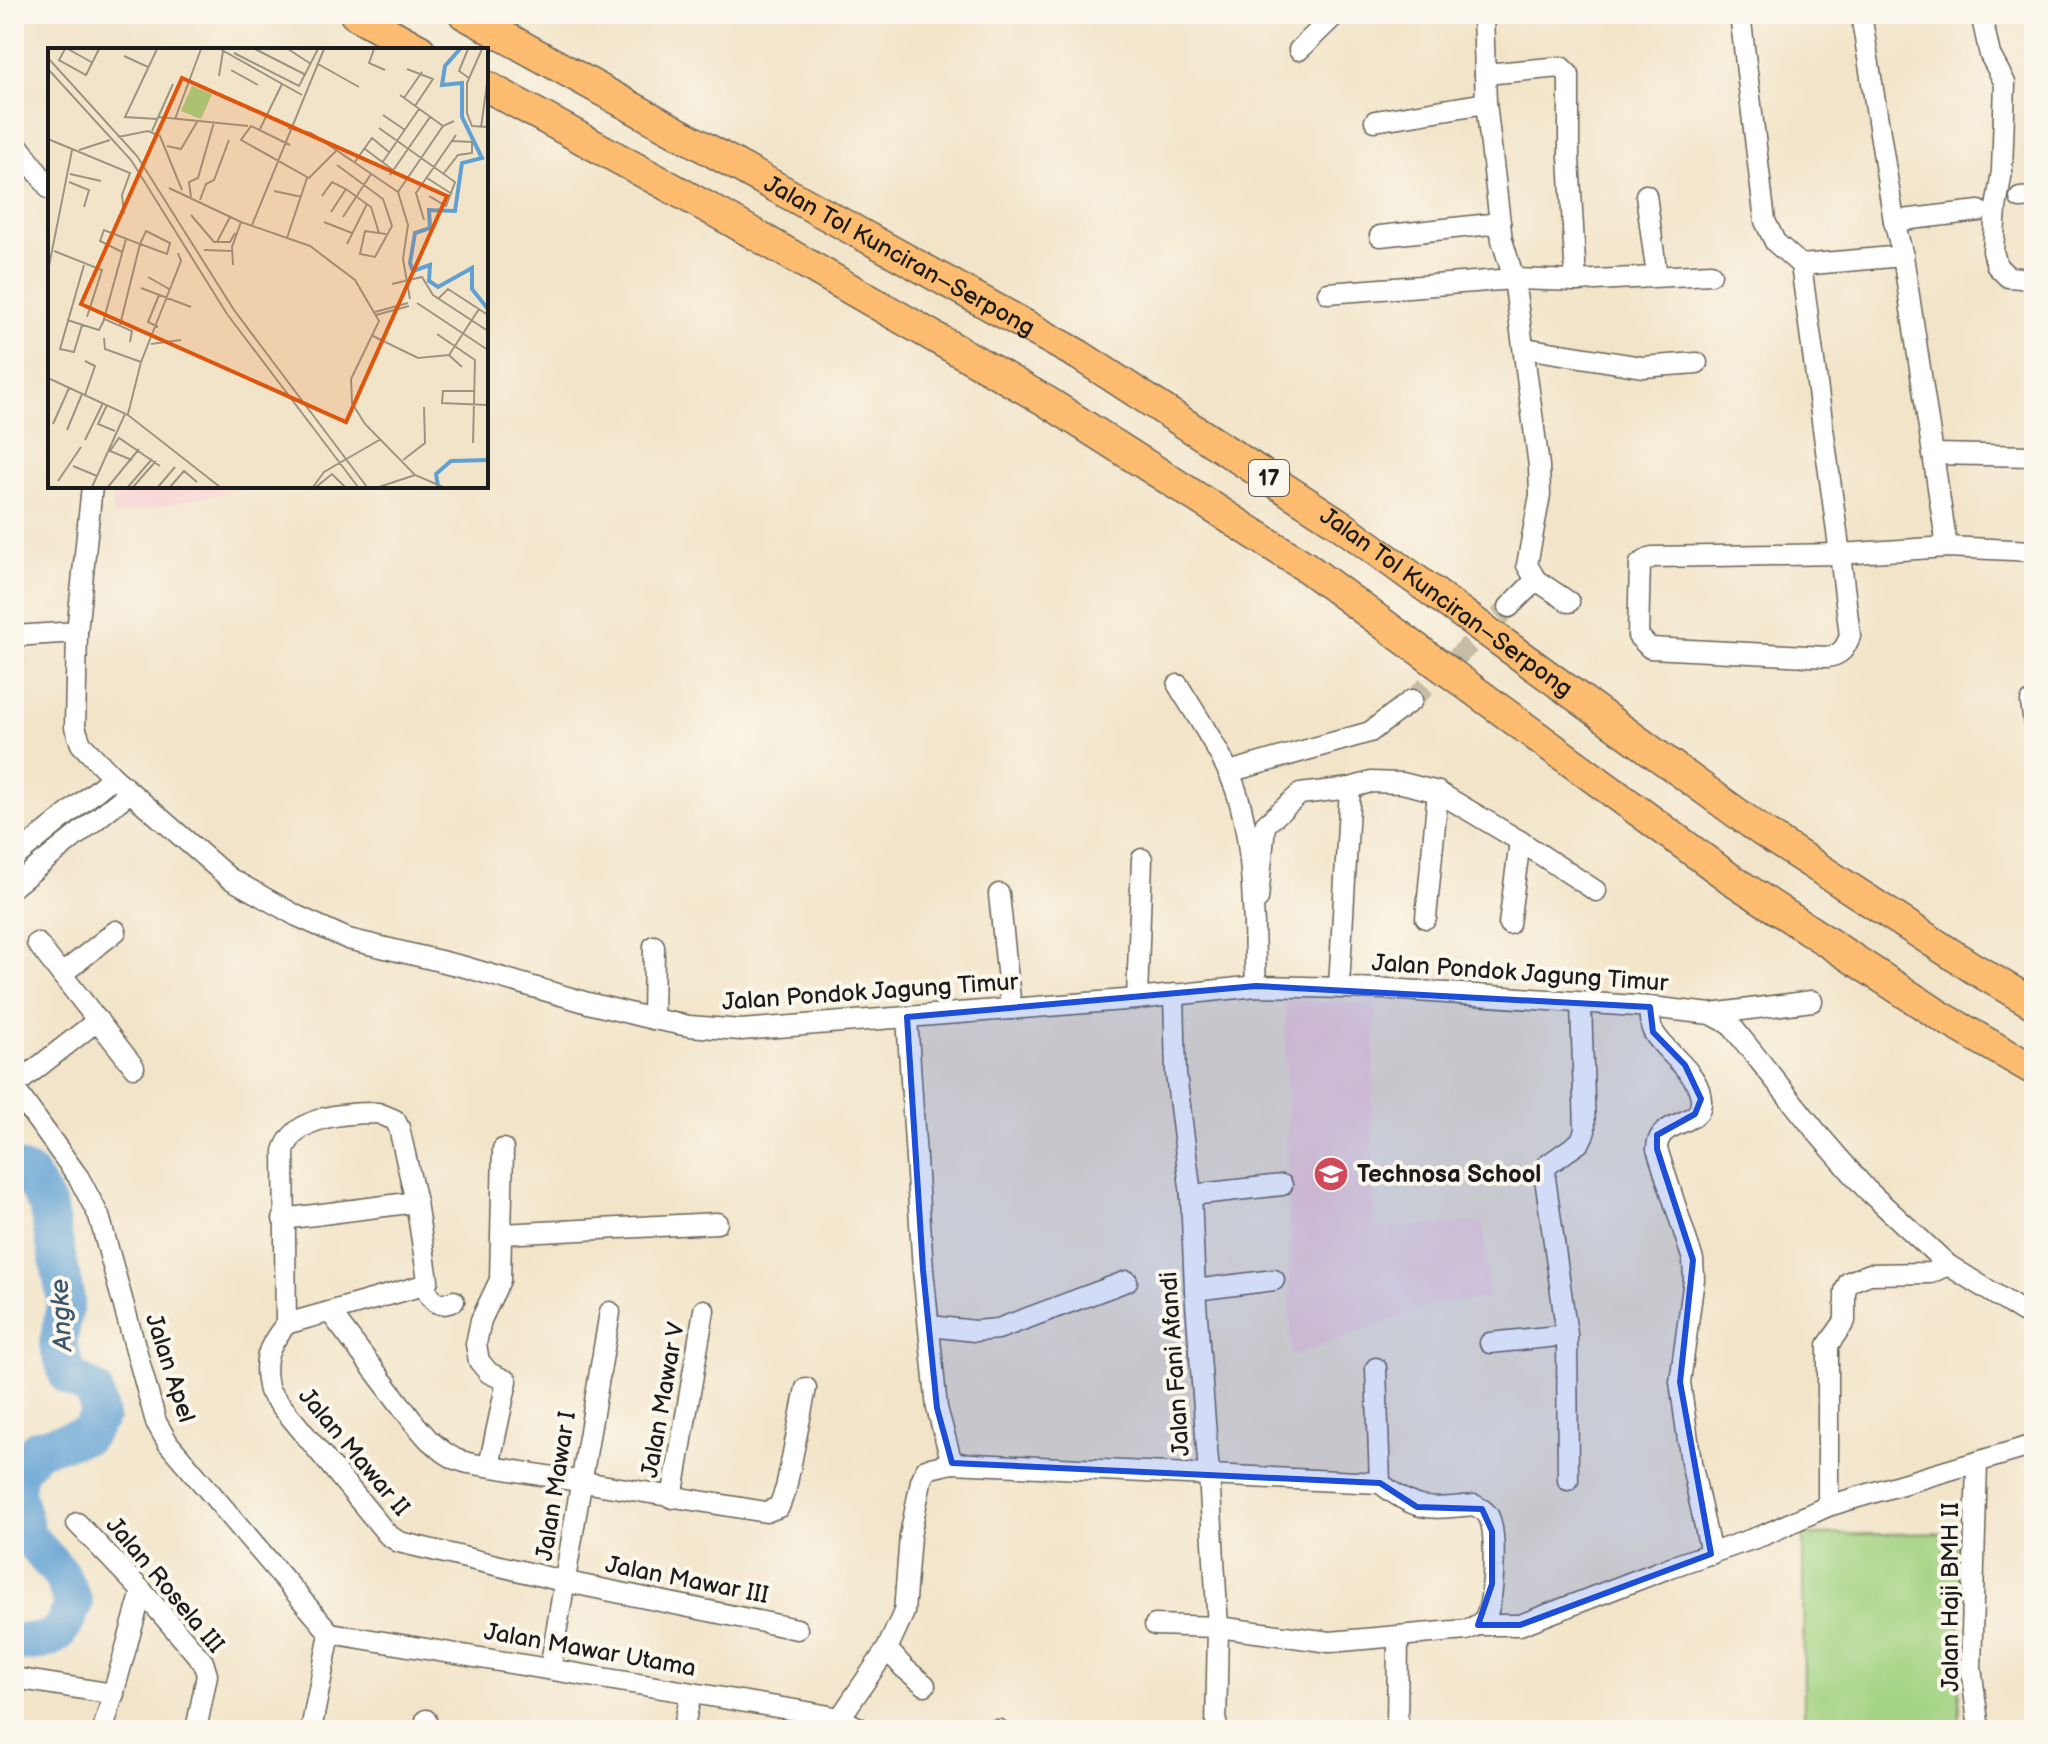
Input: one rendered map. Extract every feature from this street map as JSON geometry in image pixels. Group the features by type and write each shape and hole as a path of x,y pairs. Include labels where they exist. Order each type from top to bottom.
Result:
{"highway":[{"path":"355,14 416,48"},
{"name":"Jalan Tol Kunciran–Serpong","path":"464,14 1079,355 1338,523 1763,832 2034,1004"},
{"name":"17","path":"488,87 723,216 1046,401 1306,567 1731,879 1942,1017 2034,1070"}],"street":[{"path":"1299,50 1336,14"},
{"path":"1483,14 1486,103 1502,240 1514,279 1525,348 1540,485 1527,565 1536,580 1569,602"},
{"path":"1740,14 1765,221 1775,242 1801,265 1840,554 1850,636 1838,655 1827,657 1650,648 1638,636 1640,564 1652,557 1840,554 1947,547 2034,551"},
{"path":"1861,14 1894,221 1903,256 1947,547"},
{"path":"1981,14 1990,55 2005,83 2002,171 1993,251 1997,266 2008,277 2034,279"},
{"path":"1485,74 1561,67 1569,75 1569,157 1576,281"},
{"path":"1375,121 1486,103"},
{"path":"14,140 48,186"},
{"path":"1646,195 1657,276"},
{"path":"1894,221 1979,211"},
{"path":"1380,236 1500,223"},
{"path":"1801,265 1903,256"},
{"path":"1328,293 1514,279 1576,281 1711,274"},
{"path":"1525,348 1642,367 1697,363"},
{"path":"1933,454 2034,456"},
{"name":"Jalan Pondok Jagung Timur","path":"92,488 77,632 75,727 81,744 113,777 229,878 297,916 348,939 465,967 653,1019 689,1026 741,1030 1137,999 1256,986 1339,987 1650,1007 1711,1014 1812,1001"},
{"path":"1509,607 1536,580"},
{"path":"14,636 77,632"},
{"path":"1178,685 1229,772 1238,797 1246,840 1256,986"},
{"path":"1229,772 1370,732 1412,700"},
{"path":"2031,702 2034,725"},
{"path":"14,858 113,777"},
{"path":"1258,899 1265,825 1300,794 1350,788 1371,782 1402,783 1438,792 1596,891"},
{"path":"1339,987 1350,788"},
{"path":"14,886 130,792"},
{"path":"1426,918 1438,792"},
{"path":"1509,924 1520,841"},
{"path":"1137,999 1142,859"},
{"path":"999,894 1011,1009"},
{"path":"62,974 116,931"},
{"path":"37,943 134,1067"},
{"path":"653,1019 654,946"},
{"name":"Jalan Fani Afandi","path":"1174,994 1176,1074 1191,1195 1218,1627 1211,1729"},
{"path":"1568,1480 1567,1335 1545,1178 1546,1166 1580,1142 1585,1131 1581,1003"},
{"path":"1650,1007 1649,1022 1653,1032 1663,1046 1685,1065 1701,1099 1701,1108 1695,1114 1661,1133 1657,1149 1693,1260 1694,1279 1680,1382 1691,1462 1711,1554"},
{"path":"1711,1014 1730,1024 1866,1189 1948,1265 2023,1312 2034,1313"},
{"path":"907,1017 916,1181 937,1408 952,1463"},
{"path":"14,1087 98,1020"},
{"name":"Jalan Apel","path":"14,1087 79,1178 99,1216 156,1422 168,1443 330,1633"},
{"path":"424,1285 286,1324 284,1151 286,1144 310,1123 335,1116 378,1113 395,1120 416,1202 428,1274 424,1285 432,1301 438,1305 454,1301"},
{"path":"489,1466 507,1381 489,1373 479,1361 476,1344 481,1320 500,1280 503,1149"},
{"path":"1191,1195 1282,1185"},
{"path":"283,1219 416,1202"},
{"path":"502,1234 717,1223"},
{"path":"1828,1506 1828,1345 1845,1321 1845,1291 1849,1282 1870,1274 1930,1273 1948,1265"},
{"path":"1195,1290 1274,1280"},
{"path":"930,1326 975,1331 998,1329 1127,1281"},
{"name":"Jalan Mawar V","path":"672,1498 704,1310"},
{"path":"330,1312 429,1440 455,1459 672,1498 766,1512 779,1507 786,1488 806,1388"},
{"name":"Jalan Mawar I","path":"550,1669 610,1312"},
{"name":"Jalan Mawar II","path":"286,1324 270,1347 265,1363 269,1391 388,1535 408,1545 567,1582"},
{"path":"1490,1343 1567,1335"},
{"path":"1376,1368 1380,1483"},
{"path":"1478,1625 1520,1625 1764,1535 1828,1506 2034,1445"},
{"path":"840,1718 887,1649 904,1612 910,1536 926,1469 952,1463 1380,1483 1417,1507 1430,1509 1474,1505 1488,1515 1492,1531 1492,1584 1486,1617 1466,1630 1330,1642 1218,1627 1155,1625"},
{"name":"Jalan Haji BMH II","path":"1977,1463 1971,1667 1979,1730"},
{"name":"Jalan Rosela III","path":"77,1523 142,1591 203,1662 207,1675 196,1730"},
{"name":"Jalan Mawar III","path":"567,1582 797,1629"},
{"path":"103,1730 142,1591"},
{"path":"311,1730 330,1633"},
{"name":"Jalan Mawar Utama","path":"330,1633 840,1718 863,1730"},
{"path":"1397,1730 1398,1637"},
{"path":"887,1649 925,1685"},
{"path":"14,1678 114,1694"},
{"path":"683,1730 691,1694"}],"highlighted area":[{"path":"1256,986 1650,1007 1653,1032 1685,1065 1701,1099 1695,1114 1657,1135 1657,1149 1693,1260 1680,1382 1711,1554 1520,1625 1478,1625 1492,1584 1492,1531 1482,1509 1417,1507 1380,1483 952,1463 937,1408 923,1270 907,1017"}],"shaded area":[{"path":"113,488 243,488 113,517"},
{"name":"Technosa School","path":"1285,1001 1377,1004 1371,1126 1376,1229 1483,1222 1489,1299 1442,1302 1291,1357"}],"green space":[{"path":"1959,1533 1960,1725 1804,1727 1803,1535"}],"waterway":[{"name":"Angke","path":"14,1169 29,1175 47,1205 66,1300 58,1344 68,1376 94,1391 100,1416 87,1435 38,1448 18,1471 16,1493 28,1537 60,1573 74,1603 64,1624 53,1636 46,1640 14,1642"}],"tunnel":[{"path":"1412,700 1509,607"}],"place":[{"name":"Technosa School","path":"1331,1174"}]}
